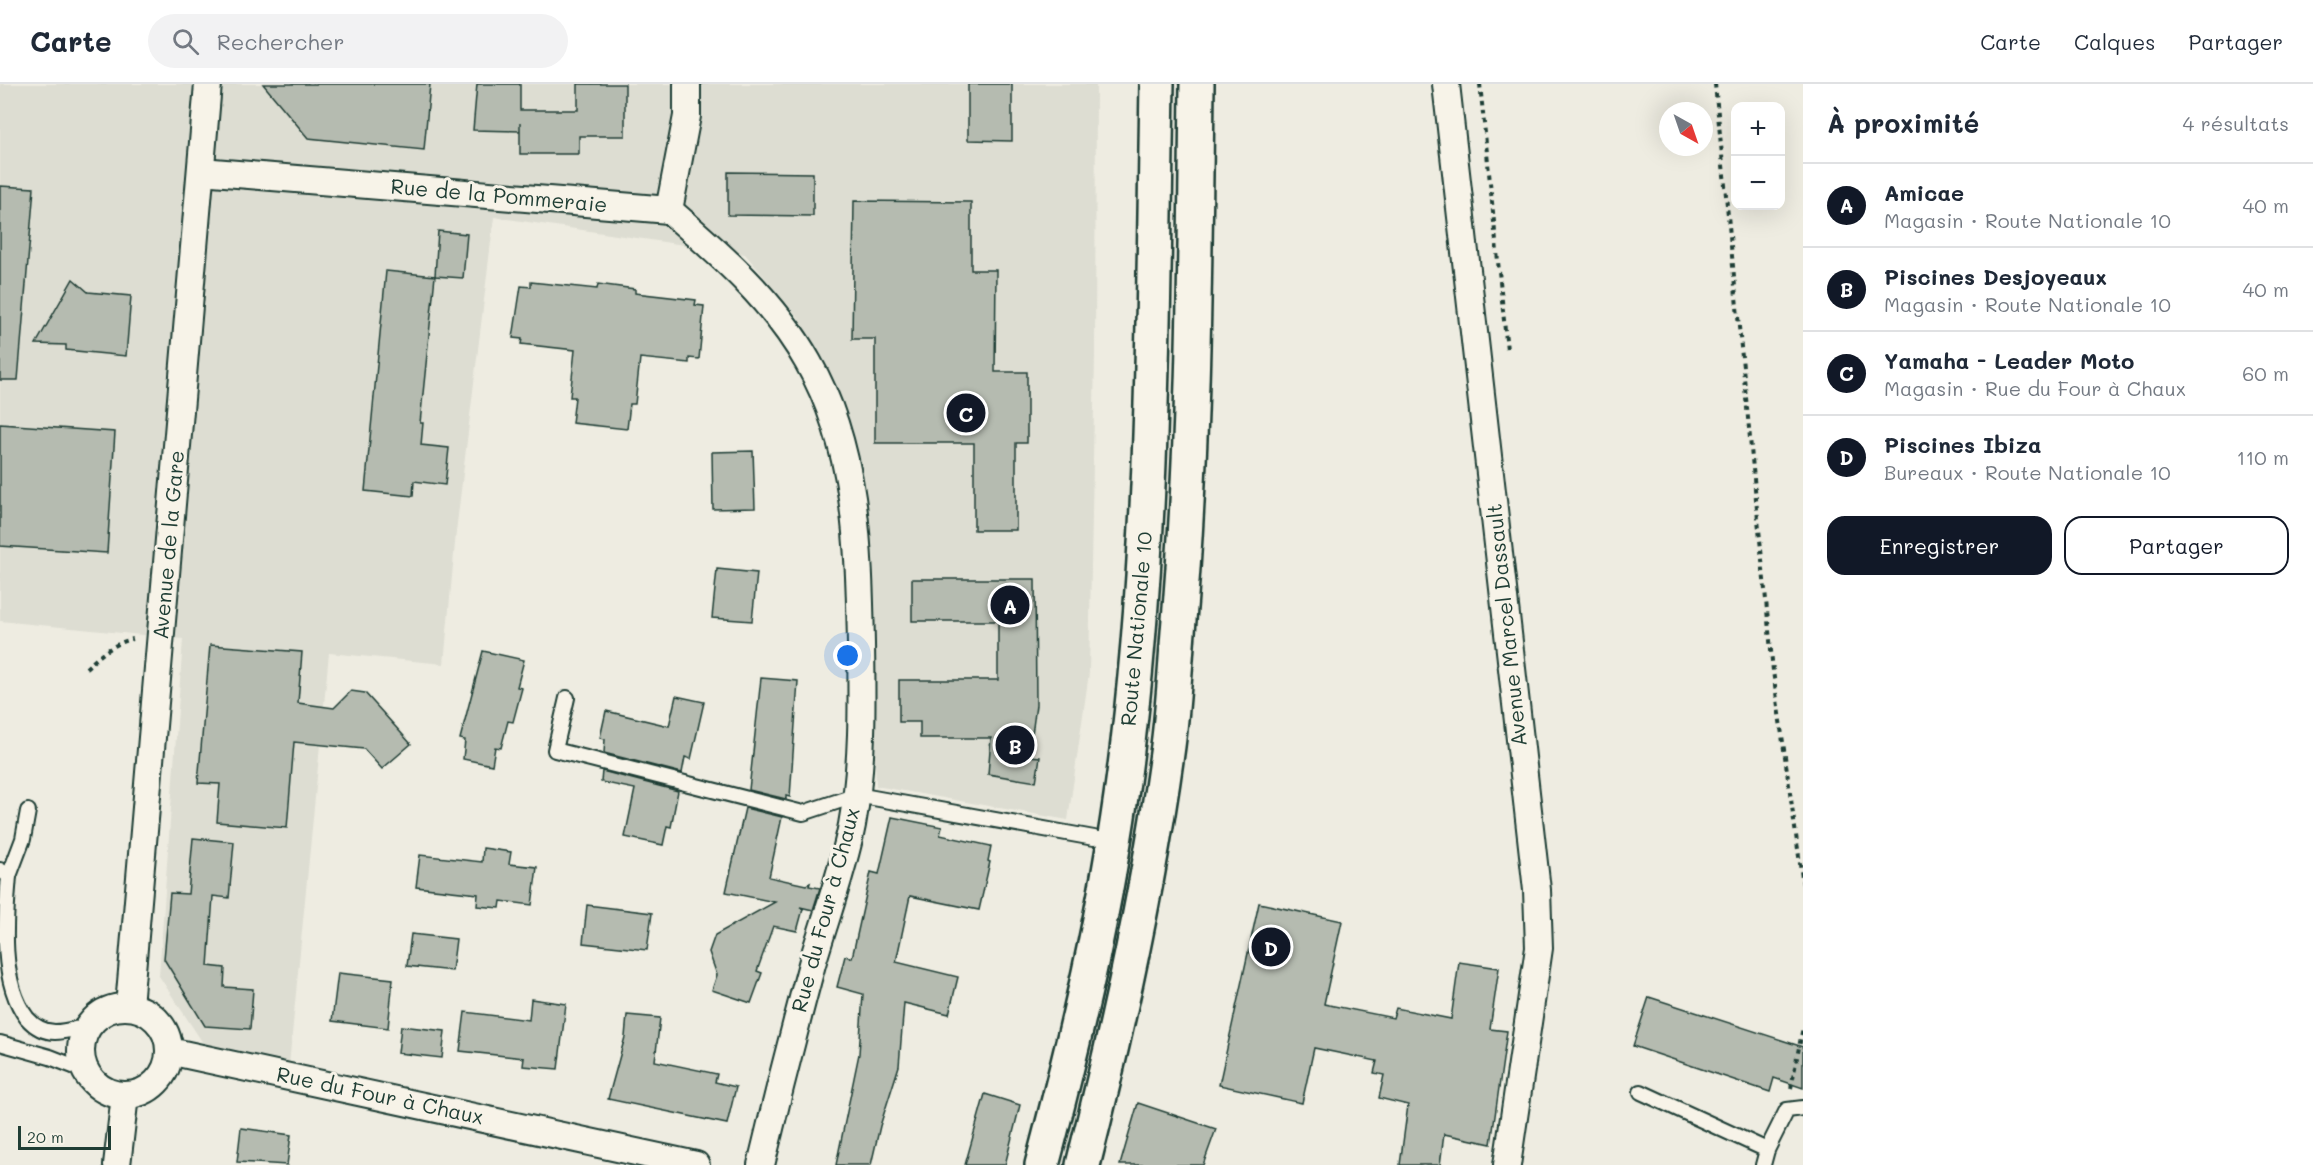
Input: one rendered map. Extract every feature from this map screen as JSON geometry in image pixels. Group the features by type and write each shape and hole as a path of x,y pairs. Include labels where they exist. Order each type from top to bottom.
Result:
{"main road":[{"name":"Route Nationale 10","path":"1042,1165 1065,1080 1101,916 1124,774 1136,660 1151,440 1157,84"},
{"name":"Route Nationale 10","path":"1083,1165 1101,1094 1140,914 1168,745 1189,481 1194,351 1197,84"}],"street":[{"name":"Avenue de la Gare","path":"129,1006 208,84"},
{"path":"669,210 687,116 687,84"},
{"name":"Avenue Marcel Dassault","path":"1446,84 1537,890 1539,948 1507,1165"},
{"name":"Rue de la Pommeraie","path":"201,171 669,210"},
{"name":"Rue du Four à Chaux","path":"669,210 725,258 758,293 808,361 830,406 846,455 855,518 860,586 863,724 857,795 851,827 798,1016 760,1165"},
{"path":"129,1006 143,1010 155,1018 164,1029 169,1042 169,1051 165,1070 158,1080 137,1094 125,1095 111,1093 98,1086 82,1063 81,1049 88,1026 106,1011 129,1006"},
{"name":"Rue du Four à Chaux","path":"169,1051 696,1165"},
{"path":"117,1165 125,1095"}],"lane":[{"path":"567,698 555,750 803,813 857,795 1094,837"},
{"path":"28,811 23,839 4,873 2,954 7,988 16,1009 36,1027 55,1032 88,1026"},
{"path":"0,1043 50,1057 86,1071"},
{"path":"1641,1092 1767,1150"},
{"path":"1763,1165 1767,1150 1787,1110 1803,1107"}],"path":[{"path":"1715,84 1773,671 1803,885"},
{"path":"86,668 106,650 123,641 161,640"},
{"path":"1787,1110 1803,1027"}],"shaded area":[{"path":"0,84 1096,84 1095,355 1089,673 1068,820 876,786 863,476 838,390 798,317 745,254 494,217 456,532 444,664 329,653 289,1065 203,1043 159,976 183,639 0,621"}],"building":[{"path":"263,84 430,84 424,150 308,138"},
{"path":"477,84 520,84 520,110 578,110 578,84 625,84 625,136 579,136 579,154 520,154 520,131 473,130"},
{"path":"968,84 1012,84 1012,141 968,140"},
{"path":"728,172 813,173 813,216 728,215"},
{"path":"0,186 34,188 18,380 0,380"},
{"path":"854,201 971,202 971,270 996,270 995,372 1027,372 1027,443 1016,443 1016,530 974,530 974,443 875,443 875,339 852,339"},
{"path":"438,231 467,234 463,278 435,276"},
{"path":"386,271 435,276 420,423 423,423 421,445 449,448 445,485 414,481 413,496 365,491"},
{"path":"73,279 88,292 131,296 126,356 66,350 66,345 36,344"},
{"path":"531,282 597,289 598,284 635,289 635,293 696,300 695,305 704,306 699,359 689,358 689,363 640,358 635,404 630,404 627,429 572,423 575,397 570,397 575,350 521,344 522,339 513,338 521,286 531,287"},
{"path":"0,424 115,432 107,553 0,546"},
{"path":"753,451 755,508 713,509 712,452"},
{"path":"717,569 757,573 752,621 712,618"},
{"path":"912,579 1035,579 1036,705 1029,756 1040,757 1036,782 988,774 991,738 920,738 920,722 899,722 899,680 998,680 998,621 912,621"},
{"path":"210,645 302,652 298,703 334,708 351,691 365,693 411,744 382,769 364,749 294,742 287,828 217,822 220,784 198,783"},
{"path":"483,651 524,660 517,687 522,688 513,722 508,721 501,748 495,747 492,765 463,759 465,740 460,739"},
{"path":"761,678 798,681 790,797 786,796 786,799 749,790"},
{"path":"676,696 704,702 691,759 685,757 682,773 604,753 605,739 600,738 606,711 669,726"},
{"path":"602,771 678,791 671,827 667,826 663,845 625,837 635,789 601,782"},
{"path":"745,808 782,817 769,877 806,885 810,883 809,886 820,888 813,910 800,907 803,909 797,931 773,926 757,971 762,973 751,1003 712,990 717,975 709,952 715,935 775,902 726,892"},
{"path":"892,817 942,827 940,835 991,846 988,861 990,862 979,910 910,896 896,962 958,977 949,1014 904,1003 899,1066 880,1126 871,1165 836,1165 859,1054 863,994 837,987 845,956 852,958 871,872 879,874"},
{"path":"193,838 234,842 229,898 213,896 208,966 225,968 224,987 253,989 250,1029 205,1026 164,959 170,893 188,894"},
{"path":"483,848 511,852 509,864 537,867 532,905 501,901 500,908 477,906 478,894 416,887 420,855 482,862"},
{"path":"1259,903 1342,921 1324,1004 1393,1018 1396,1008 1451,1019 1459,962 1499,968 1490,1029 1507,1031 1491,1144 1444,1134 1440,1165 1400,1165 1408,1105 1379,1098 1384,1075 1374,1073 1377,1061 1314,1048 1302,1103 1219,1085"},
{"path":"587,905 652,913 647,950 583,943"},
{"path":"411,934 456,939 452,971 407,966"},
{"path":"338,973 393,979 388,1028 332,1021"},
{"path":"1649,997 1803,1047 1803,1088 1774,1078 1770,1092 1633,1046"},
{"path":"531,999 566,1004 558,1069 523,1066 524,1058 460,1051 465,1012 529,1020"},
{"path":"627,1015 660,1018 655,1061 717,1074 715,1082 736,1087 727,1124 608,1099 625,1037"},
{"path":"401,1026 445,1031 442,1058 398,1053"},
{"path":"985,1094 1020,1105 1005,1165 965,1165"},
{"path":"1138,1103 1216,1129 1203,1165 1120,1165"},
{"path":"241,1128 291,1135 287,1165 237,1162"}],"place":[{"name":"Yamaha - Leader Moto","path":"966,413"},
{"name":"Amicae","path":"1010,605"},
{"name":"Piscines Desjoyeaux","path":"1015,745"},
{"name":"Piscines Ibiza","path":"1271,947"}]}
